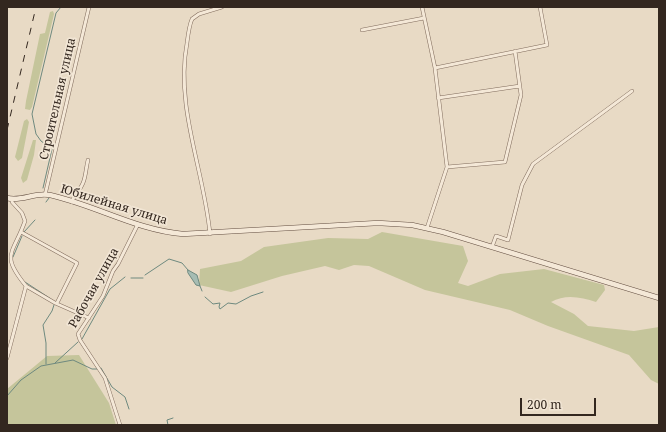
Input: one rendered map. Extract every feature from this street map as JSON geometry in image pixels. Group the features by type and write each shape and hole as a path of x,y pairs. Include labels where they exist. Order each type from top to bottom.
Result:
{"main road":[{"name":"Юбилейная улица","path":"9,199 45,195 72,202 138,224 177,234 210,234 378,223 427,228 659,298"}],"street":[{"name":"Строительная улица","path":"45,195 89,7"},
{"path":"210,234 187,112 183,73 192,19 199,14 222,7"},
{"path":"422,7 435,68 447,167 427,228"},
{"path":"435,68 547,45 540,7"},
{"path":"362,30 424,18"},
{"path":"447,167 505,162 521,95 515,52"},
{"path":"438,98 520,86"},
{"path":"492,247 496,236 508,240 522,185 533,164 632,91"},
{"path":"72,202 74,194 80,190 84,182 88,160"},
{"name":"Юбилейная улица","path":"9,199 24,217 25,221 12,252 10,263 14,271 26,286 89,318"},
{"name":"Рабочая улица","path":"120,425 105,378 78,336 79,330 89,318 103,296 112,271 118,264 138,224"},
{"path":"21,232 77,263 57,303"},
{"path":"7,358 26,286"}],"green space":[{"path":"53,11 54,14 32,107 30,110 25,109 40,34 45,33 50,12"},
{"path":"27,119 29,122 22,158 18,161 15,157 24,121"},
{"path":"33,140 36,140 34,155 27,180 23,183 21,178"},
{"path":"382,232 463,246 468,261 458,283 468,286 500,274 544,269 604,285 605,290 596,302 567,297 556,299 551,302 574,314 588,326 634,331 659,327 659,384 651,380 629,355 548,326 510,310 425,290 369,266 354,265 339,270 325,266 282,276 231,292 199,285 200,269 241,261 264,247 328,238 368,239"},
{"path":"79,355 109,403 116,425 7,425 7,389 47,356"}],"shaded area":[{"path":"188,270 197,275 200,286 196,285 188,273"}],"waterway":[{"path":"43,188 52,149 41,141 36,134 32,114 56,13 61,7"},
{"path":"46,202 49,198"},
{"path":"24,232 35,220"},
{"path":"13,257 22,236"},
{"path":"145,275 169,259 182,263 188,270"},
{"path":"82,339 110,289 125,277"},
{"path":"131,278 143,278"},
{"path":"25,282 51,299"},
{"path":"200,286 202,291"},
{"path":"205,297 213,304 220,303 220,309 228,303 236,304 251,296 263,292"},
{"path":"46,364 46,343 43,325 54,305"},
{"path":"55,363 78,342"},
{"path":"7,396 21,380 41,366 73,360 92,369 97,369"},
{"path":"101,368 112,387 125,397 129,409"},
{"path":"168,425 167,420 173,418"}],"railway":[{"path":"7,130 36,7"}]}
